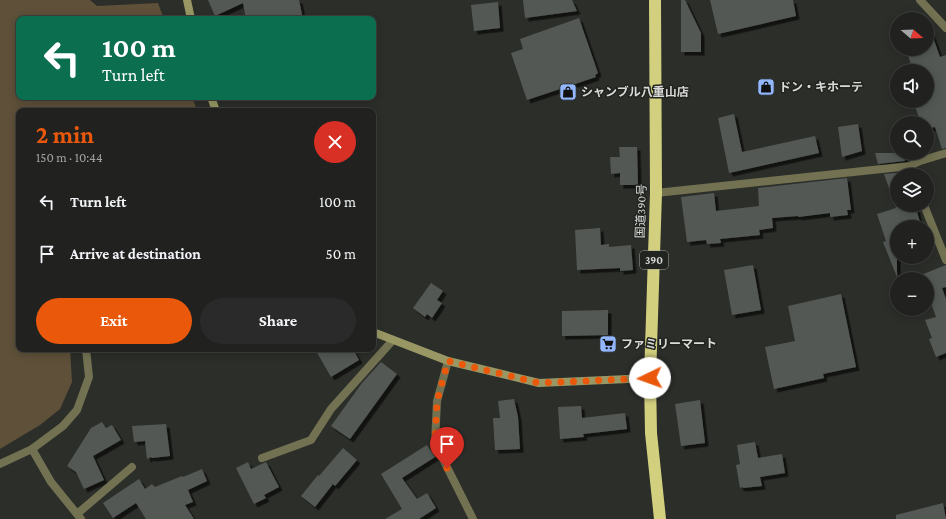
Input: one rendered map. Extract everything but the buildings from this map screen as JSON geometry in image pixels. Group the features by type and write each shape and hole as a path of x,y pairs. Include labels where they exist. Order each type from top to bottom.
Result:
{"highway":[{"name":"国道390号","path":"655,0 656,193 650,378 651,433 660,519"}],"street":[{"path":"187,0 190,16"},
{"path":"920,0 946,28"},
{"path":"656,193 910,166 920,161 946,154"},
{"path":"927,212 946,260"},
{"path":"376,333 448,361 539,383 650,378"},
{"path":"262,458 311,440 332,409 393,340"},
{"path":"0,464 32,449 63,426 77,410 89,377 86,352"},
{"path":"448,361 437,401 435,443 473,519"},
{"path":"32,449 51,482 79,516 132,467"}],"shaded area":[{"path":"0,0 90,0 97,6 158,3 163,16 16,16 16,100 193,100 196,108 16,108 16,352 70,352 72,382 60,409 40,425 0,449"}],"place":[{"name":"ドン・キホーテ","path":"766,87"},
{"name":"シャンブル八重山店","path":"568,92"},
{"name":"ファミリーマート","path":"608,344"}],"route":[{"path":"447,468 435,443 437,401 448,361 539,383 650,378"}]}
